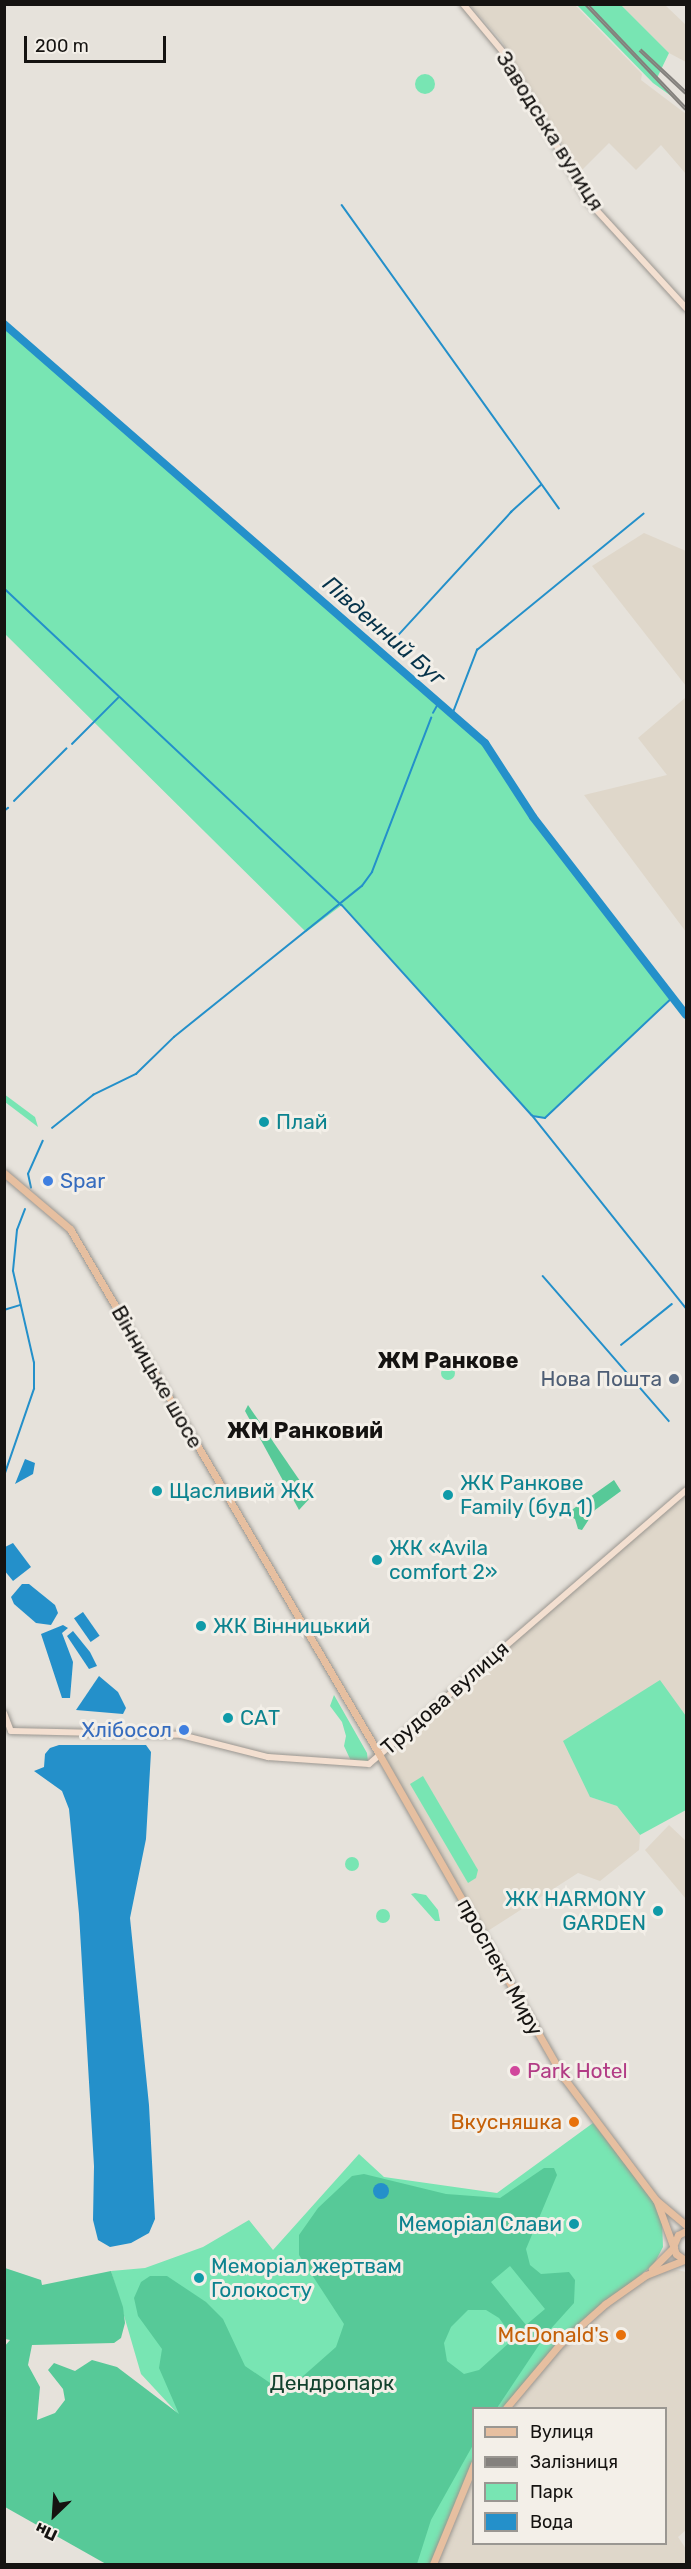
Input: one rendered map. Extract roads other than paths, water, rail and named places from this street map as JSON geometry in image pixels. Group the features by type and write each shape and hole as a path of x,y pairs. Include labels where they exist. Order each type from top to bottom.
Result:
{"main road":[{"name":"Вінницьке шосе","path":"4,1173 70,1229 379,1754"},
{"name":"проспект Миру","path":"379,1754 564,2078 656,2200 687,2225"},
{"name":"проспект Миру","path":"656,2200 674,2246 685,2260"},
{"path":"508,2407 560,2345 605,2304 646,2275 674,2246 678,2235 687,2231"},
{"path":"646,2275 685,2260"},
{"path":"433,2565 472,2469"}],"street":[{"name":"Заводська вулиця","path":"463,4 503,52 589,202 687,308"},
{"name":"Трудова вулиця","path":"4,1713 11,1731 181,1735 268,1757 369,1764 687,1490"}],"water":[{"path":"25,1459 35,1463 33,1474 15,1484"},
{"path":"13,1543 31,1567 13,1581 4,1570 5,1547"},
{"path":"22,1584 29,1584 55,1605 58,1613 51,1625 36,1623 14,1604 11,1597"},
{"path":"83,1612 100,1636 91,1642 74,1618"},
{"path":"63,1625 68,1628 62,1633 73,1662 70,1698 62,1698 41,1634"},
{"path":"73,1631 90,1652 97,1666 89,1669 67,1636"},
{"path":"99,1676 118,1692 126,1708 123,1714 76,1710"},
{"path":"59,1745 146,1745 151,1752 146,1839 130,1918 149,2105 155,2219 149,2233 131,2243 110,2247 98,2240 93,2220 94,2166 79,1914 69,1809 62,1791 34,1771 44,1767 45,1754 50,1748"},
{"path":"381,2183 389,2191 381,2199 373,2191"}],"waterway":[{"path":"342,205 559,508"},
{"name":"Південний Буг","path":"4,324 485,743 533,817 686,1015"},
{"path":"393,641 511,512 541,485"},
{"path":"452,715 477,650 643,514"},
{"path":"4,588 342,905 532,1115 686,1308"},
{"path":"72,744 118,698"},
{"path":"433,713 438,704"},
{"path":"52,1128 93,1095 136,1074 174,1037 362,886 372,872 431,718"},
{"path":"14,801 66,749"},
{"path":"4,811 8,808"},
{"path":"533,1116 545,1118 673,997"},
{"path":"31,1188 28,1174 43,1141"},
{"path":"4,1476 34,1389 34,1363 13,1271 17,1230 25,1209"},
{"path":"543,1276 669,1421"},
{"path":"621,1345 672,1304"},
{"path":"4,1310 20,1305"}],"railway":[{"path":"586,4 686,109"},
{"path":"640,50 686,93"}],"place":[{"name":"Плай","path":"264,1122"},
{"name":"Spar","path":"48,1181"},
{"name":"Нова Пошта","path":"674,1379"},
{"name":"Щасливий ЖК","path":"157,1491"},
{"name":"ЖК Ранкове Family (буд 1)","path":"448,1495"},
{"name":"ЖК «Avila comfort 2»","path":"377,1560"},
{"name":"ЖК Вінницький","path":"201,1626"},
{"name":"САТ","path":"228,1718"},
{"name":"Хлібосол","path":"184,1730"},
{"name":"ЖК HARMONY GARDEN","path":"658,1911"},
{"name":"Park Hotel","path":"515,2071"},
{"name":"Вкусняшка","path":"574,2122"},
{"name":"Меморіал Слави","path":"574,2224"},
{"name":"Меморіал жертвам Голокосту","path":"199,2278"},
{"name":"McDonald's","path":"621,2335"}],"district":[{"name":"ЖМ Ранкове","path":"448,1361"},
{"name":"ЖМ Ранковий","path":"305,1431"}],"park label":[{"name":"Дендропарк","path":"332,2383"}]}
